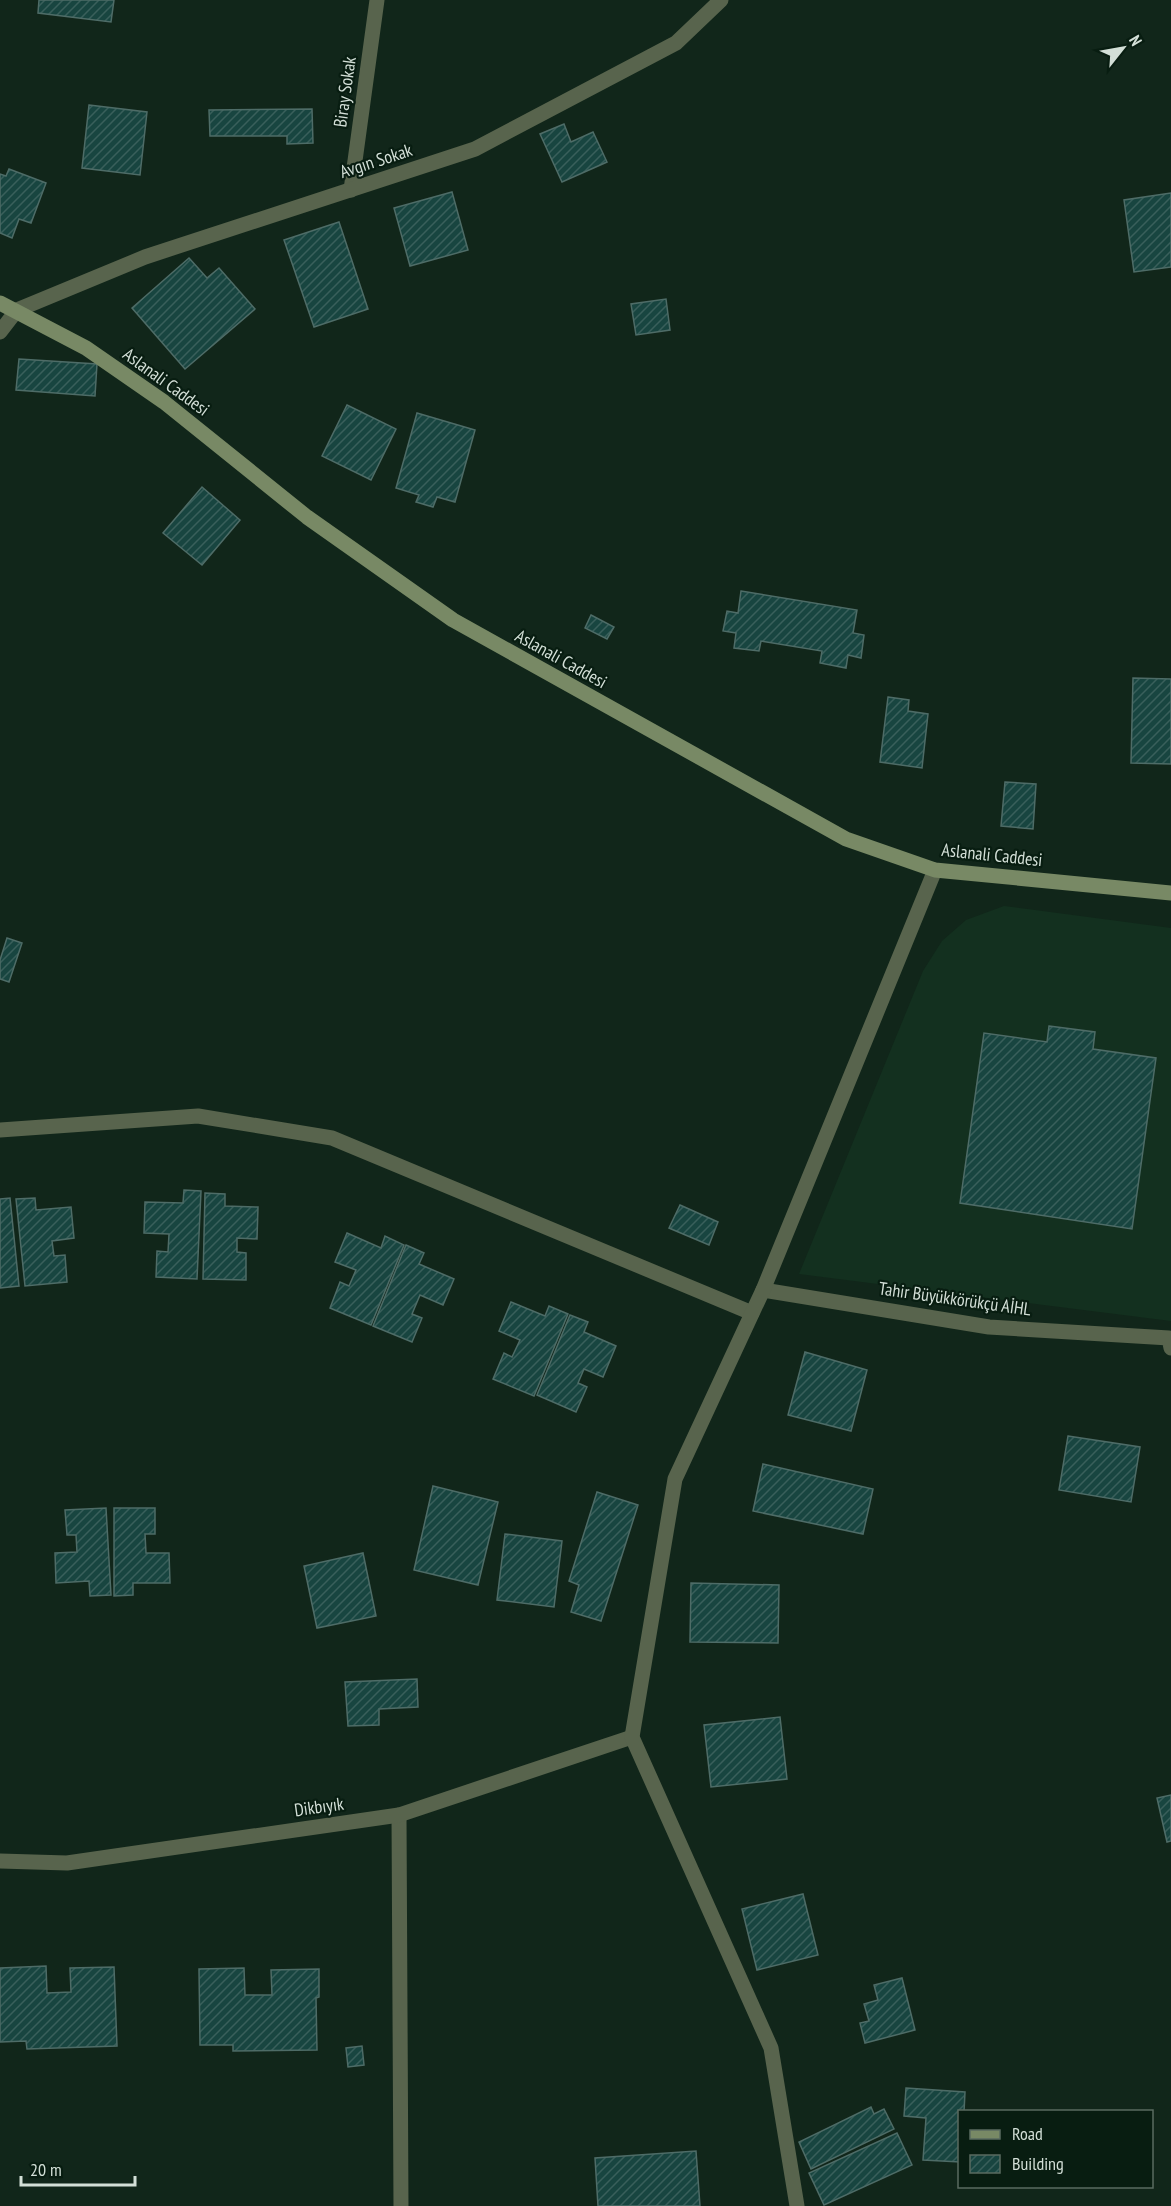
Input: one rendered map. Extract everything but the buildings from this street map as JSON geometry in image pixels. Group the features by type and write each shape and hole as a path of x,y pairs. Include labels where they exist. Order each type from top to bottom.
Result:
{"street":[{"name":"Biray Sokak","path":"351,190 377,0"},
{"name":"Avgın Sokak","path":"17,310 145,257 475,149 675,43 721,0"},
{"name":"Aslanali Caddesi","path":"0,303 86,348 164,402 307,517 453,620 846,840 935,870 1171,893"},
{"path":"0,332 17,310"},
{"path":"797,2206 771,2048 632,1737 675,1479 763,1290 935,870"},
{"path":"0,1130 198,1116 332,1138 752,1313"},
{"name":"Tahir Büyükkörükçü AİHL","path":"763,1290 989,1327 1169,1338 1171,1348"},
{"name":"Dikbıyık","path":"0,1861 67,1863 399,1815 632,1737"},
{"path":"399,1815 401,2206"}],"shaded area":[{"path":"1004,906 1171,928 1171,1321 799,1274 923,971 942,941 966,920"}]}
